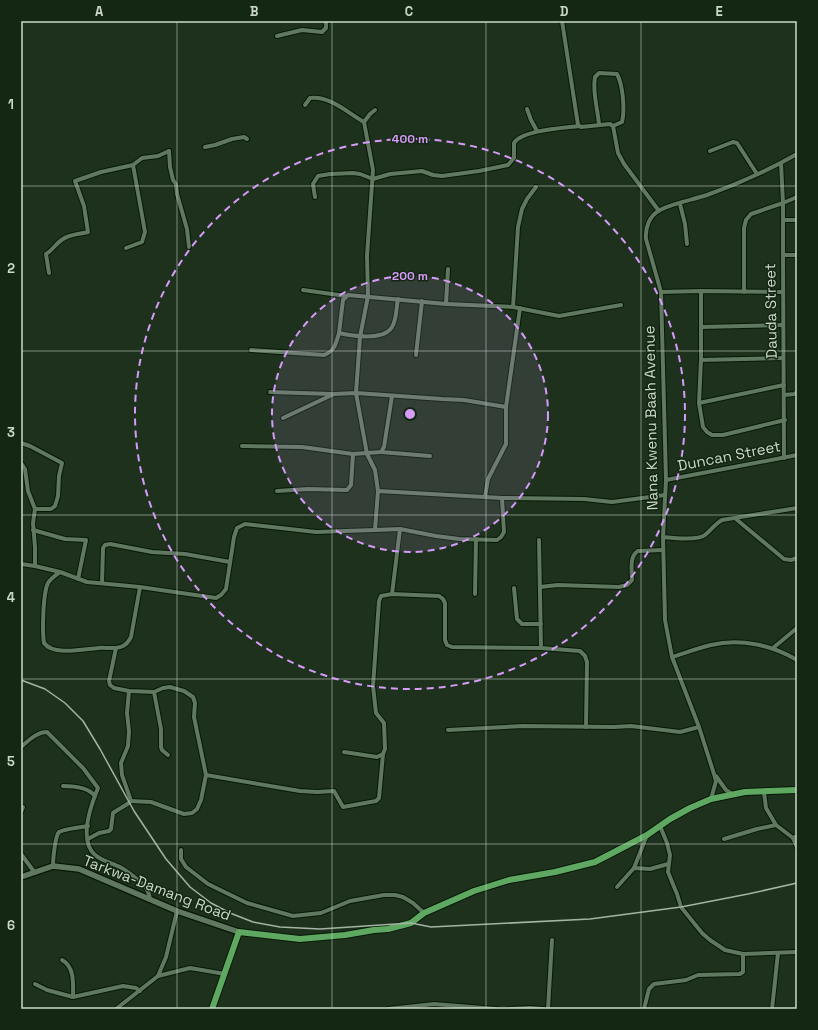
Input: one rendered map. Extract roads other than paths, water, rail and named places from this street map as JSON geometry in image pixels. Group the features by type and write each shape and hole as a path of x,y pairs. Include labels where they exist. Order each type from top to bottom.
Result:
{"main road":[{"path":"212,1009 239,932 300,938 345,935 388,929 411,923 424,913 474,891 508,880 595,862 647,835 690,808 711,799 745,792 797,790"},
{"name":"Tarkwa-Damang Road","path":"21,877 54,866 79,869 176,911 239,932"}],"street":[{"path":"277,36 302,30 322,32 326,28 325,21"},
{"path":"568,21 562,23 568,68 579,126"},
{"path":"315,197 313,184 318,176 353,173 373,179 390,174 414,171 422,171 433,175 442,176 479,171 508,165 514,158 515,140 537,131 579,126 599,125 610,124 612,126 622,122 624,112 623,101 617,74 600,74 595,77 593,86 599,114 599,125"},
{"path":"305,105 310,98 316,97 325,99 364,122"},
{"path":"527,109 537,131"},
{"path":"375,110 364,122 373,170 373,179 367,256 368,296 360,337 356,393 367,454 375,470 378,491 375,530"},
{"path":"612,126 618,153 624,164 659,210 708,194 757,174 797,154"},
{"path":"205,147 232,139 247,139"},
{"path":"710,151 733,142 737,143 757,174"},
{"path":"49,273 46,254 52,250 56,243 64,238 88,232 84,206 75,181 101,172 133,165 142,158 158,156 169,151 170,167 173,180 176,184 177,194 187,229 189,247"},
{"name":"Dauda Street","path":"781,163 783,204 784,458"},
{"path":"126,248 142,242 146,232 133,165"},
{"path":"513,307 518,227 522,209 536,187"},
{"path":"744,292 745,223 748,217 751,214 783,204 797,197"},
{"path":"680,204 686,244"},
{"name":"Nana Kwenu Baah Avenue","path":"659,210 649,221 645,233 661,292 666,480 663,538 665,620 672,657 699,727 716,781 711,799"},
{"path":"783,220 797,220"},
{"path":"783,255 797,255"},
{"path":"446,304 448,269"},
{"path":"303,290 346,296 368,296 446,304 513,307 558,316 620,305"},
{"path":"701,291 701,360 699,403 703,427 712,435 723,435 784,420"},
{"path":"661,292 783,292"},
{"path":"251,350 324,355 330,353 335,347 339,333 343,300 346,296"},
{"path":"339,333 360,337 380,335 392,328 395,321 398,299"},
{"path":"416,356 422,301"},
{"path":"485,497 488,479 506,444 506,407 520,308"},
{"path":"701,327 783,325"},
{"path":"701,360 783,358"},
{"path":"699,403 784,385"},
{"path":"270,392 334,394 356,393 464,400 506,407"},
{"path":"784,395 794,394 797,392"},
{"path":"283,418 334,394"},
{"path":"381,452 384,447 392,396"},
{"path":"21,443 30,446 62,463 59,476 58,496 55,506 46,510 35,509"},
{"path":"242,446 302,448 353,454 381,452 430,456"},
{"path":"277,491 308,489 347,490 351,485 353,454"},
{"name":"Duncan Street","path":"666,480 784,458 797,454"},
{"path":"21,463 25,469 28,491 35,509 33,530 35,566"},
{"path":"378,491 502,498 584,499 612,502 665,495"},
{"path":"21,564 60,572 87,582 140,587 216,598 226,589 234,537 237,528 245,524 316,532 400,530 436,536 497,540 502,537 504,532 502,498"},
{"path":"663,538 701,538 722,520 736,519 797,508"},
{"path":"736,519 784,558 791,560 797,558"},
{"path":"33,530 65,539 86,540 78,579"},
{"path":"392,594 400,530"},
{"path":"475,594 476,539"},
{"path":"539,540 541,648"},
{"path":"102,583 103,548 105,545 110,544 152,552 185,554 230,562"},
{"path":"540,587 558,585 619,587 627,585 632,580 632,556 634,553 638,551 664,550"},
{"path":"60,572 48,582 43,623 43,637 46,646 52,649 76,651 99,648 116,648 123,646 131,637 140,587"},
{"path":"514,588 517,619 522,624 541,624"},
{"path":"206,776 300,791 334,791 343,807 376,801 379,798 383,754 385,749 384,723 376,713 373,686 379,601 381,596 392,594 439,596 443,599 445,640 447,645 452,647 541,648 580,651 585,656 587,662 586,727"},
{"path":"773,648 797,628"},
{"path":"672,657 711,645 743,643 773,648 797,660"},
{"path":"116,648 109,681 110,685 114,688 129,691 154,692 163,688 170,688 184,691 193,697 195,703 194,717 206,776 201,800 197,809 192,813 184,814 151,802 131,800"},
{"path":"129,691 127,713 129,731 128,746 121,763 122,775 131,800"},
{"path":"154,692 161,730 161,747 162,750 168,755"},
{"path":"448,730 523,726 631,726 680,732 699,727"},
{"path":"21,747 33,737 42,732 48,732 83,768 98,788 88,818 88,839 91,849 94,854 131,874 142,883 147,889 150,900"},
{"path":"344,752 377,757 383,754"},
{"name":"Nana Kwenu Baah Avenue","path":"714,774 726,790 733,794"},
{"path":"63,786 79,787 89,790 95,796"},
{"path":"764,792 766,808 776,825 795,837 797,847"},
{"path":"88,839 111,829 113,813 121,807 126,806 131,800"},
{"path":"21,812 23,807"},
{"path":"724,839 776,825"},
{"path":"54,866 53,853 58,834 61,831 88,826"},
{"path":"660,826 670,854 668,872 683,911 710,940 725,950 744,954 797,952"},
{"path":"617,887 634,868 647,835"},
{"path":"181,850 181,859 186,867 208,884 247,903 293,916 321,913 350,901 384,895 403,897 413,903 424,913"},
{"path":"21,854 35,873"},
{"path":"634,868 650,870 668,864"},
{"path":"158,976 166,957 176,911"},
{"path":"548,1009 552,940"},
{"path":"772,1009 778,953"},
{"path":"644,1009 649,989 654,984 686,980 698,975 740,974 743,972 744,954"},
{"path":"62,960 68,964 71,970 73,997"},
{"path":"116,1009 158,976 190,968 224,974"},
{"path":"35,984 47,990 73,997 123,986 136,988 140,991"},
{"path":"388,1009 434,1004 496,1009"},
{"path":"510,1009 543,1009"}],"railway":[{"path":"21,680 45,689 65,703 83,721 134,811 166,859 190,887 211,903 230,913 253,922 280,927 320,929 411,923 431,927 590,919 681,907 797,883"}]}
